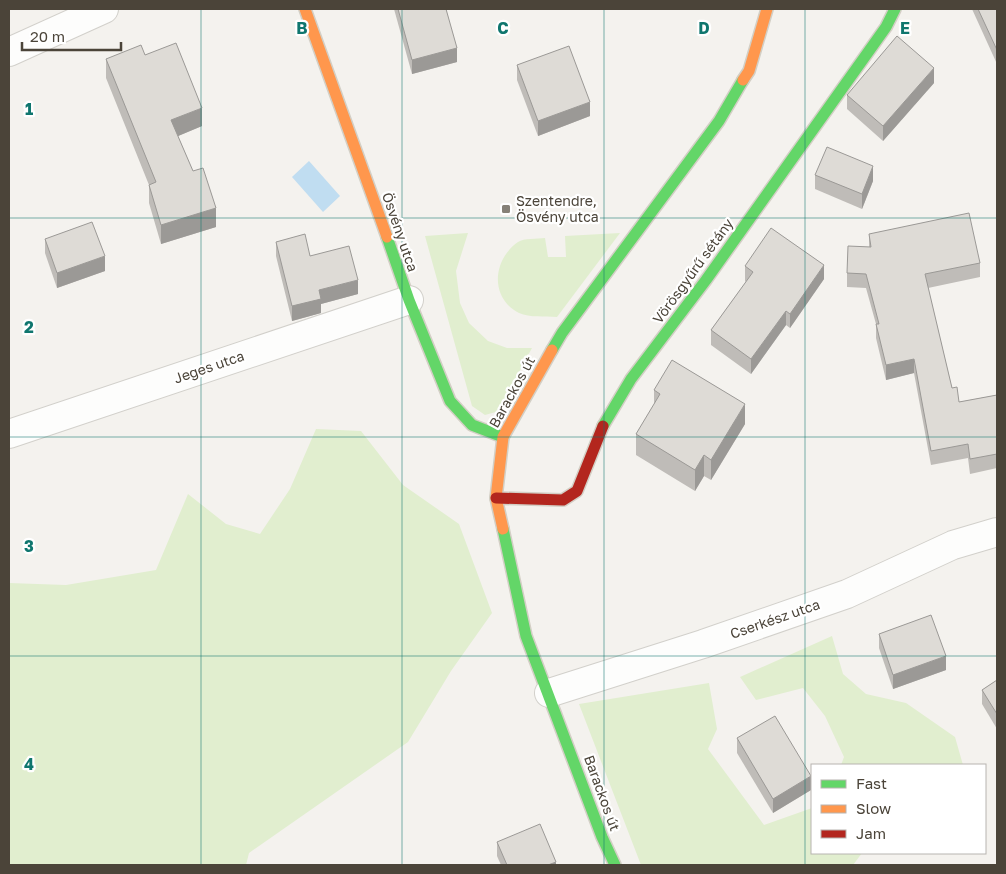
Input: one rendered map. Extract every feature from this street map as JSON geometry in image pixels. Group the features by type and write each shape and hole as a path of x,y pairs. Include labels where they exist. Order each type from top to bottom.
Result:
{"street":[{"path":"9,52 104,9"},
{"name":"Ösvény utca","path":"305,9 408,300 450,402 472,425 503,437"},
{"name":"Barackos út","path":"615,865 602,837 526,636 496,498 503,437 562,333 719,122 749,71 765,22 767,9"},
{"name":"Vörösgyűrű sétány","path":"496,498 563,500 577,491 601,430 630,379 706,280 886,27 896,9"},
{"name":"Jeges utca","path":"9,434 408,300"},
{"name":"Cserkész utca","path":"549,694 703,644 847,594 953,545 997,532"}],"green space":[{"path":"468,233 456,271 460,303 469,323 488,341 507,348 532,348 510,389 503,410 485,415 472,406 425,236"},
{"path":"620,233 557,317 523,315 509,306 503,298 499,288 499,268 503,258 518,242 527,239 545,238 548,257 566,257 565,236"},
{"path":"316,429 361,431 403,485 459,524 492,613 451,671 408,742 249,853 246,865 9,865 9,583 66,585 156,570 188,494 226,524 260,534 290,489"},
{"path":"832,636 843,674 866,694 906,703 955,737 963,764 841,764 844,757 825,716 803,688 756,700 740,677"},
{"path":"709,683 717,729 708,749 764,825 811,808 811,854 861,854 853,865 641,865 579,704"}],"water":[{"path":"309,161 340,196 323,212 292,177"}],"building":[{"path":"398,9 446,9 457,48 412,60"},
{"path":"978,9 997,9 997,50"},
{"path":"897,36 934,68 883,126 847,95"},
{"path":"176,43 202,108 171,120 193,171 203,168 216,208 161,225 149,185 156,182 106,59 141,45 145,55"},
{"path":"569,46 590,102 538,121 517,65"},
{"path":"827,147 873,166 862,194 815,175"},
{"path":"969,213 980,263 925,274 952,388 957,387 959,402 997,395 997,454 970,459 968,444 931,451 914,359 886,365 876,324 879,324 866,274 847,273 848,246 871,247 869,234"},
{"path":"92,222 105,256 57,273 45,239"},
{"path":"771,228 824,265 790,314 786,311 751,359 711,330 753,272 745,266"},
{"path":"305,234 310,256 349,246 358,280 319,290 321,299 292,306 276,242"},
{"path":"672,360 745,404 711,460 704,455 695,470 636,434 660,394 654,390"},
{"path":"931,615 946,656 893,675 879,634"},
{"path":"997,680 997,714 982,690"},
{"path":"775,716 811,776 773,799 737,738"},
{"path":"540,824 556,862 548,865 507,865 497,842"}],"traffic: fast":[{"path":"603,426 631,379 706,280 886,27 895,9"},
{"path":"552,350 562,333 719,121 743,80"},
{"path":"387,237 409,300 450,401 472,425 503,437"},
{"path":"503,529 526,636 602,837 615,865"}],"traffic: slow":[{"path":"305,9 387,237"},
{"path":"743,80 749,71 767,9"},
{"path":"503,529 496,498 503,437 552,350"}],"traffic: jam":[{"path":"496,498 563,500 577,491 603,426"}],"place":[{"name":"Szentendre, Ösvény utca","path":"506,209"}]}
